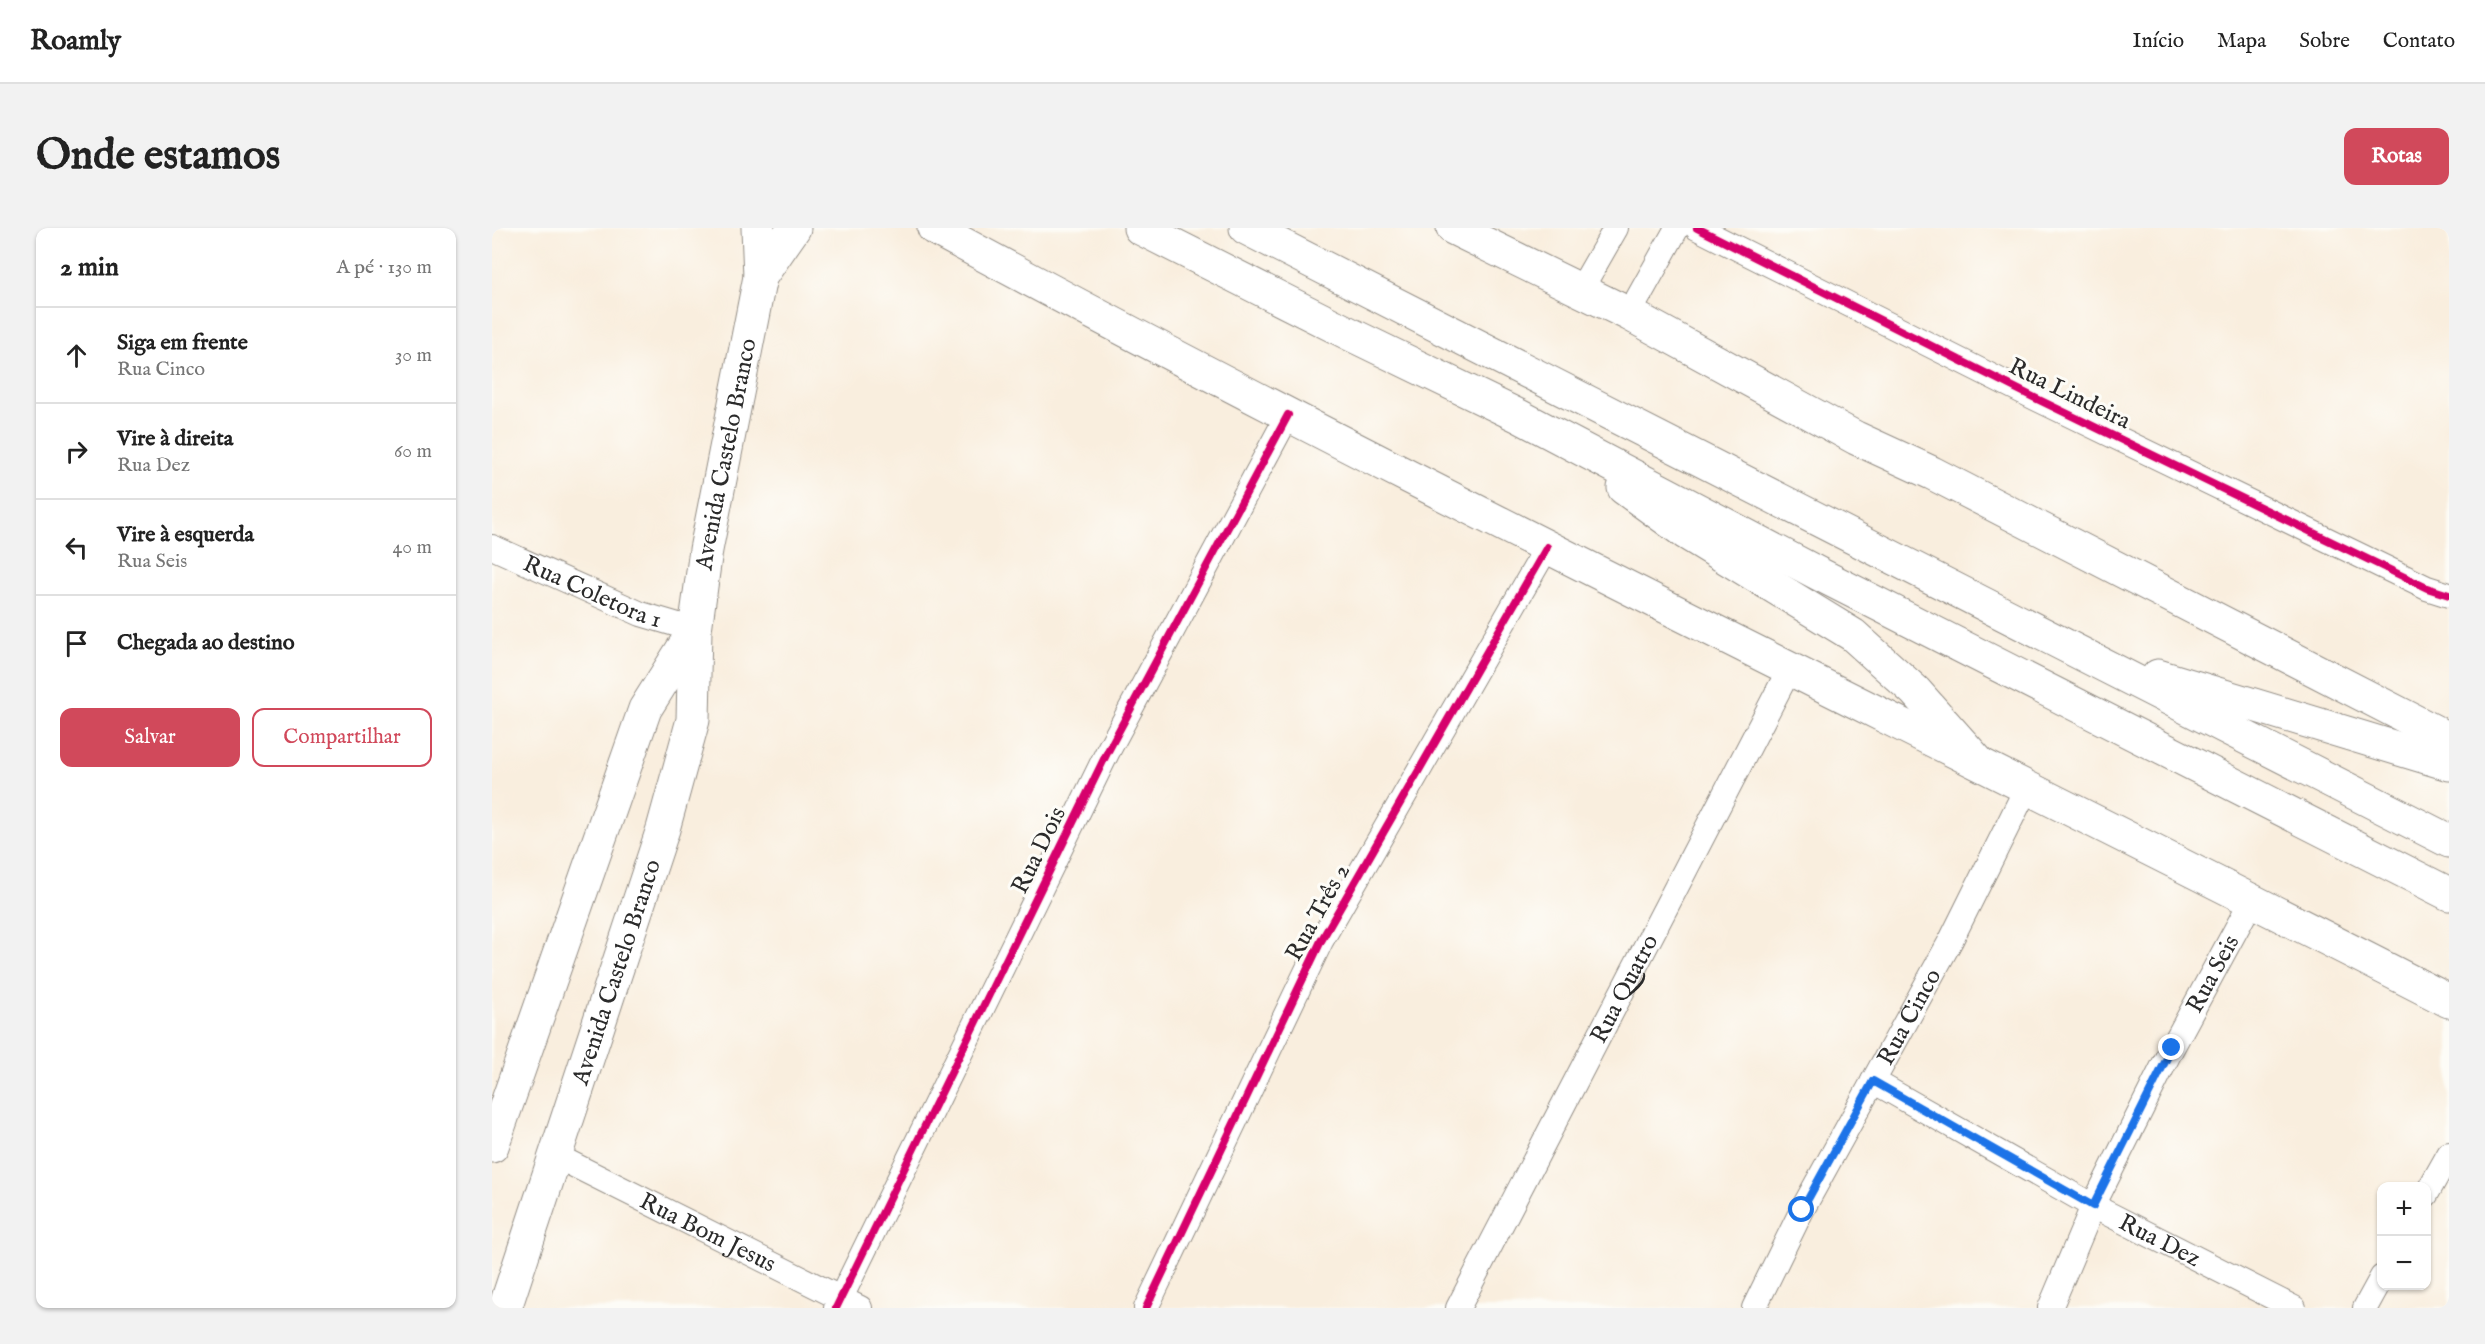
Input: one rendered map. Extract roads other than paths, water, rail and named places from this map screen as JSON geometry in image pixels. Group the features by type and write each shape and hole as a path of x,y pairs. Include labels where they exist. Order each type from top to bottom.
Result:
{"main road":[{"name":"Avenida Castelo Branco","path":"505,1308 663,829 693,720 695,630 706,550 760,277 758,228"},
{"name":"Avenida Castelo Branco","path":"760,277 794,228"},
{"path":"934,228 1081,308 1288,415 2449,1001"},
{"path":"1140,228 1578,447 1830,579 2449,894"},
{"path":"1246,228 2449,841"},
{"path":"1453,228 1581,289 1856,438 1932,472 2449,739"},
{"path":"1578,447 1637,500 1686,533 1852,635 1915,691 1979,763"},
{"name":"Avenida Castelo Branco","path":"492,1146 645,710 695,630"},
{"path":"2074,650 2449,764"}],"street":[{"path":"1581,289 1616,228"},
{"path":"1629,314 1677,228"},
{"name":"Rua Lindeira","path":"1698,228 2035,399 2438,592"},
{"name":"Rua Dois","path":"846,1305 1108,751 1288,415"},
{"name":"Rua Três 2","path":"1146,1308 1321,941 1547,547"},
{"name":"Rua Coletora 1","path":"494,550 641,614 695,630"},
{"name":"Rua Quatro","path":"1458,1308 1790,668"},
{"name":"Rua Cinco","path":"1754,1308 1802,1210 1951,940 2027,787"},
{"name":"Rua Seis","path":"2050,1308 2093,1206 2172,1048 2252,900"},
{"name":"Rua Dez","path":"1873,1081 2093,1206 2294,1308"},
{"path":"2431,1188 2449,1154"},
{"name":"Rua Bom Jesus","path":"556,1156 846,1305"},
{"path":"2365,1308 2377,1287"}]}
